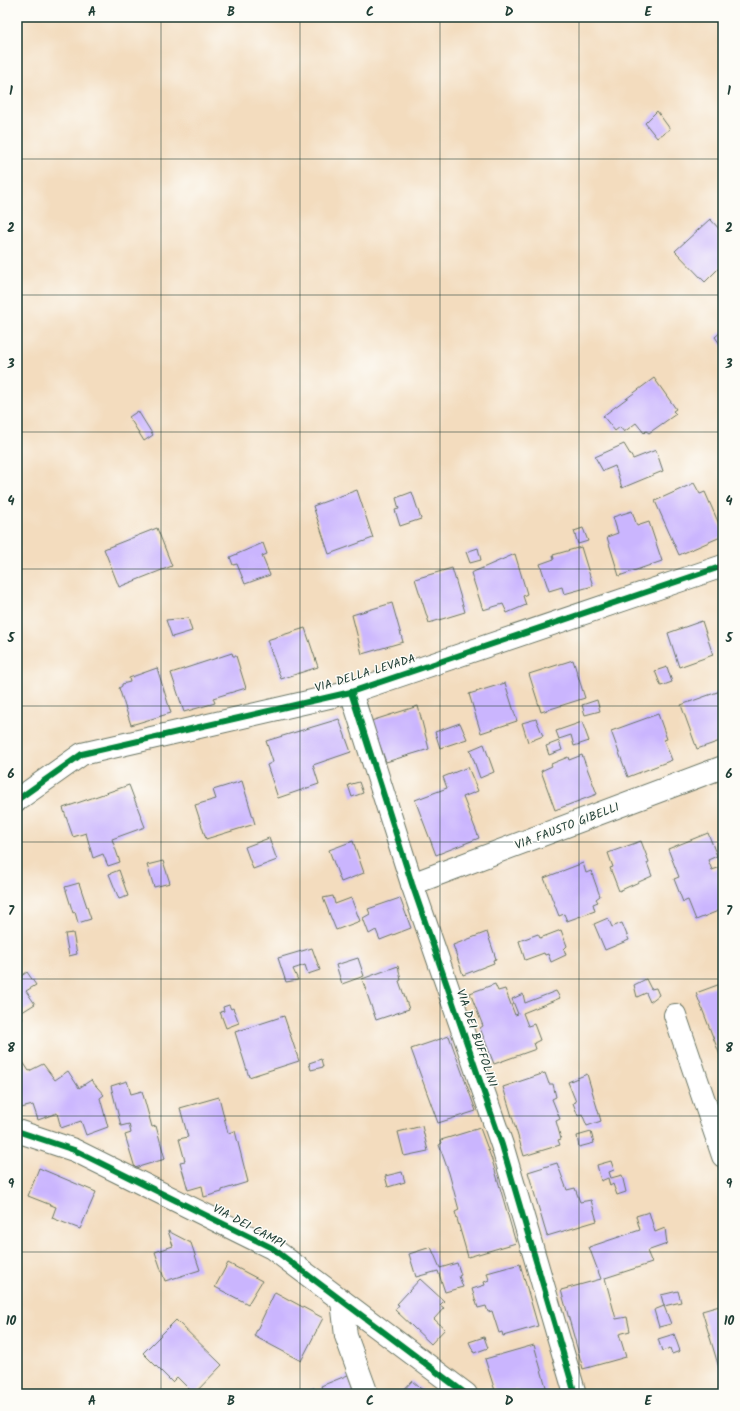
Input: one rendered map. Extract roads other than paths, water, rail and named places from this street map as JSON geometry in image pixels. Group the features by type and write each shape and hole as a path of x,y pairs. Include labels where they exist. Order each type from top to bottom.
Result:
{"street":[{"name":"VIA DELLA LEVADA","path":"17,800 82,754 351,692 723,566"},
{"name":"VIA DEI BUFFOLINI","path":"351,692 412,884 502,1145 575,1394"},
{"name":"VIA FAUSTO GIBELLI","path":"412,884 723,767"},
{"path":"675,1015 723,1156"},
{"name":"VIA DEI CAMPI","path":"17,1131 74,1150 272,1248 466,1394"},
{"path":"342,1301 346,1336 367,1394"}]}
